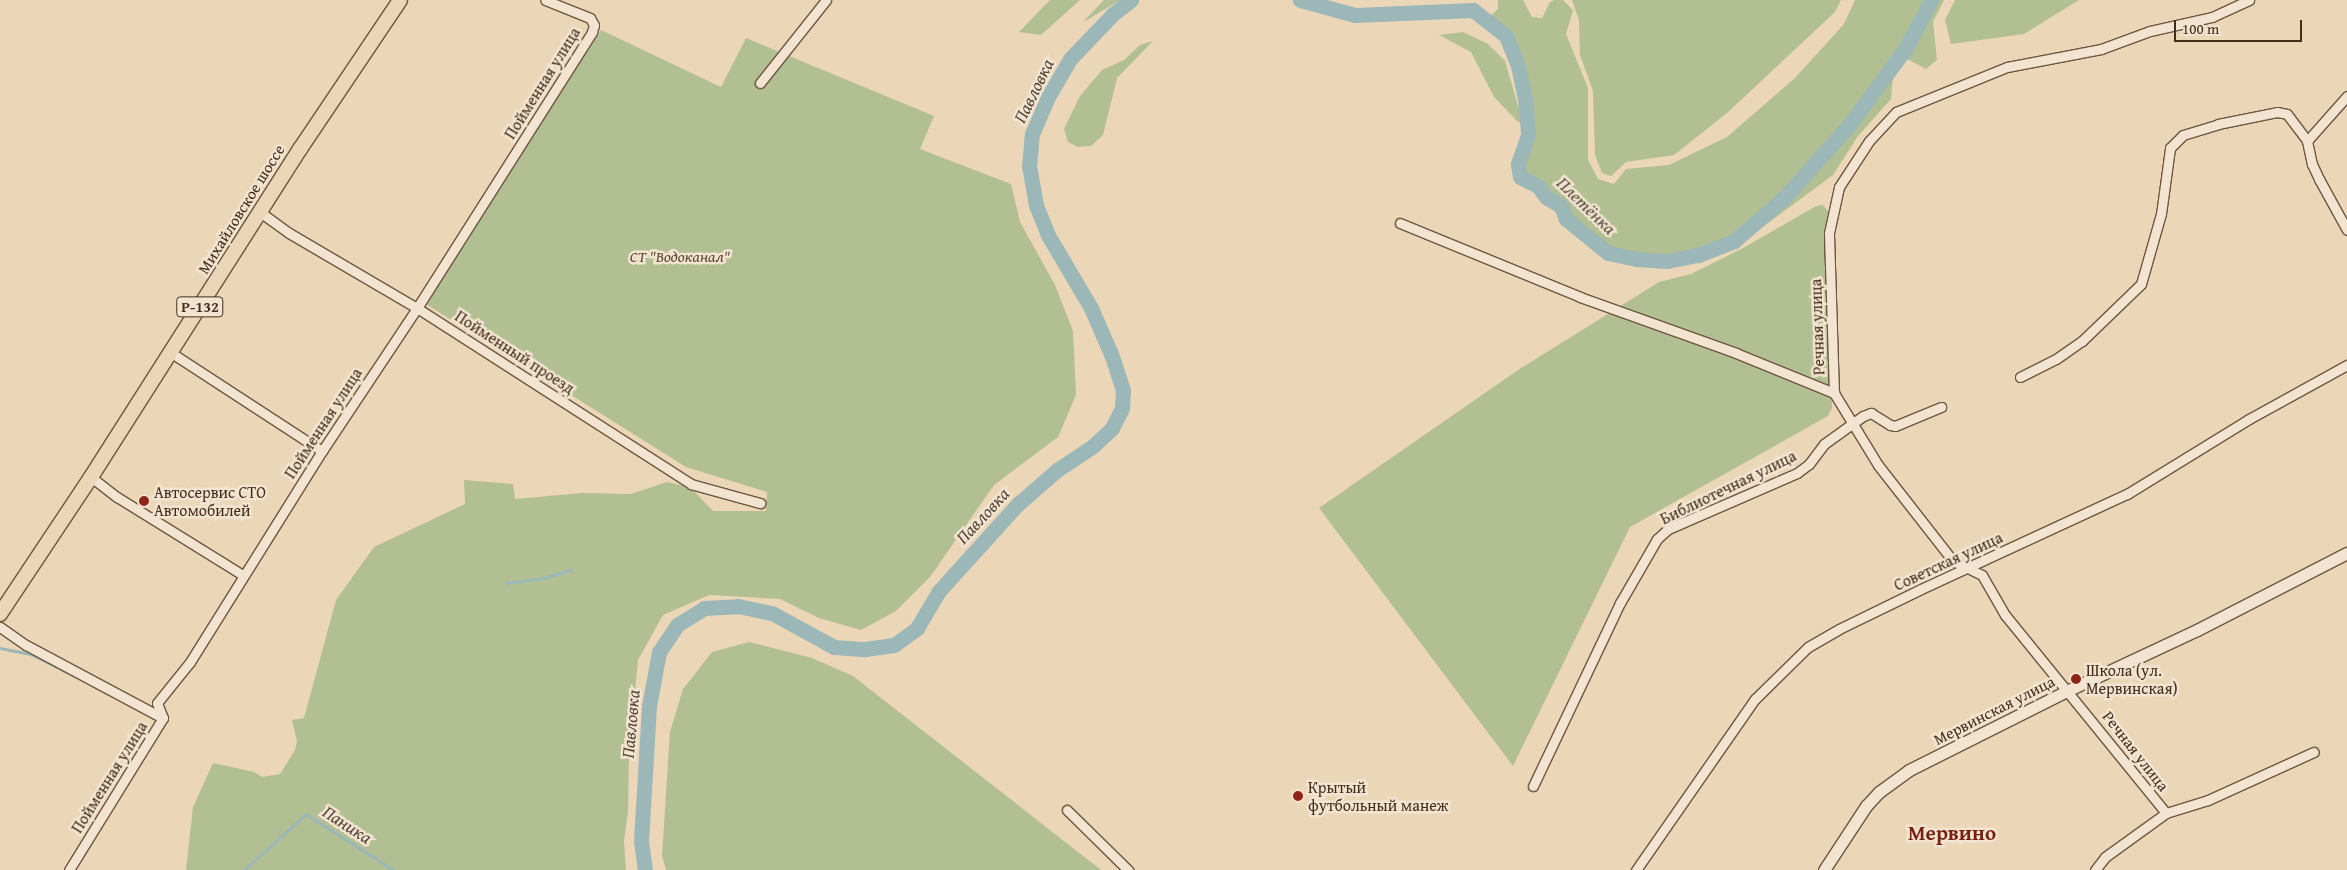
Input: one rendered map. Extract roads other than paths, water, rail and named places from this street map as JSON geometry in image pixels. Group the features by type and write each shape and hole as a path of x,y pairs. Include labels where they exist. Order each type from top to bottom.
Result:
{"main road":[{"name":"Михайловское шоссе","path":"0,614 91,477 260,212 400,0"}],"street":[{"name":"Пойменная улица","path":"69,870 163,718 157,703 190,662 322,451 418,308 592,32 594,25 590,18 545,0"},
{"path":"760,83 826,0"},
{"name":"Речная улица","path":"2166,812 2069,690 2005,615 1982,575 1969,567 1953,561 1878,465 1834,394 1829,234 1839,187 1869,141 1896,112 2007,67 2101,50 2150,31 2212,17 2249,0"},
{"path":"2307,141 2347,96"},
{"path":"2020,376 2056,359 2082,341 2141,284 2161,214 2170,148 2183,135 2218,124 2277,112 2287,114 2307,141 2319,179 2347,230"},
{"name":"Пойменный проезд","path":"260,212 290,233 418,308 691,484 760,503"},
{"path":"1400,223 1580,298 1736,353 1834,394"},
{"path":"170,352 322,451"},
{"name":"Советская улица","path":"1636,870 1755,699 1808,647 1840,629 1969,567 2127,494 2249,419 2347,365"},
{"name":"Библиотечная улица","path":"1533,786 1620,602 1657,539 1668,529 1797,474 1809,464 1824,444 1852,422 1871,414 1890,426 1895,426 1942,407"},
{"path":"91,477 117,497 243,575"},
{"name":"Мервинская улица","path":"1824,870 1866,806 1909,770 2069,690 2197,630 2347,553"},
{"path":"0,627 26,645 163,718"},
{"path":"2095,870 2105,857 2166,812 2208,800 2314,752"},
{"path":"1067,810 1128,870"}],"waterway":[{"name":"Павловка","path":"645,870 641,841 649,706 659,652 677,625 704,608 738,606 772,613 834,647 865,649 894,645 917,628 939,591 1018,504 1057,470 1093,446 1112,428 1122,408 1123,390 1111,354 1091,308 1048,235 1036,205 1029,167 1032,134 1048,97 1070,59 1113,14 1131,0"},
{"name":"Плетёнка","path":"1300,0 1355,15 1473,10 1506,36 1518,66 1525,98 1528,135 1518,164 1520,177 1538,186 1546,197 1561,206 1566,219 1608,253 1637,259 1667,261 1698,255 1734,241 1785,197 1849,125 1906,48 1931,0"},
{"path":"507,583 544,578 571,570"},
{"name":"Паника","path":"0,648 31,654 91,684"},
{"name":"Паника","path":"244,870 306,814 394,870"}],"place":[{"name":"Автосервис СТО Автомобилей","path":"144,501"},
{"name":"Школа (ул. Мервинская)","path":"2076,679"},
{"name":"Крытый футбольный манеж","path":"1298,796"}],"district":[{"name":"Мервино","path":"1952,833"}],"park label":[{"name":"СТ \"Водоканал\"","path":"680,256"}]}
